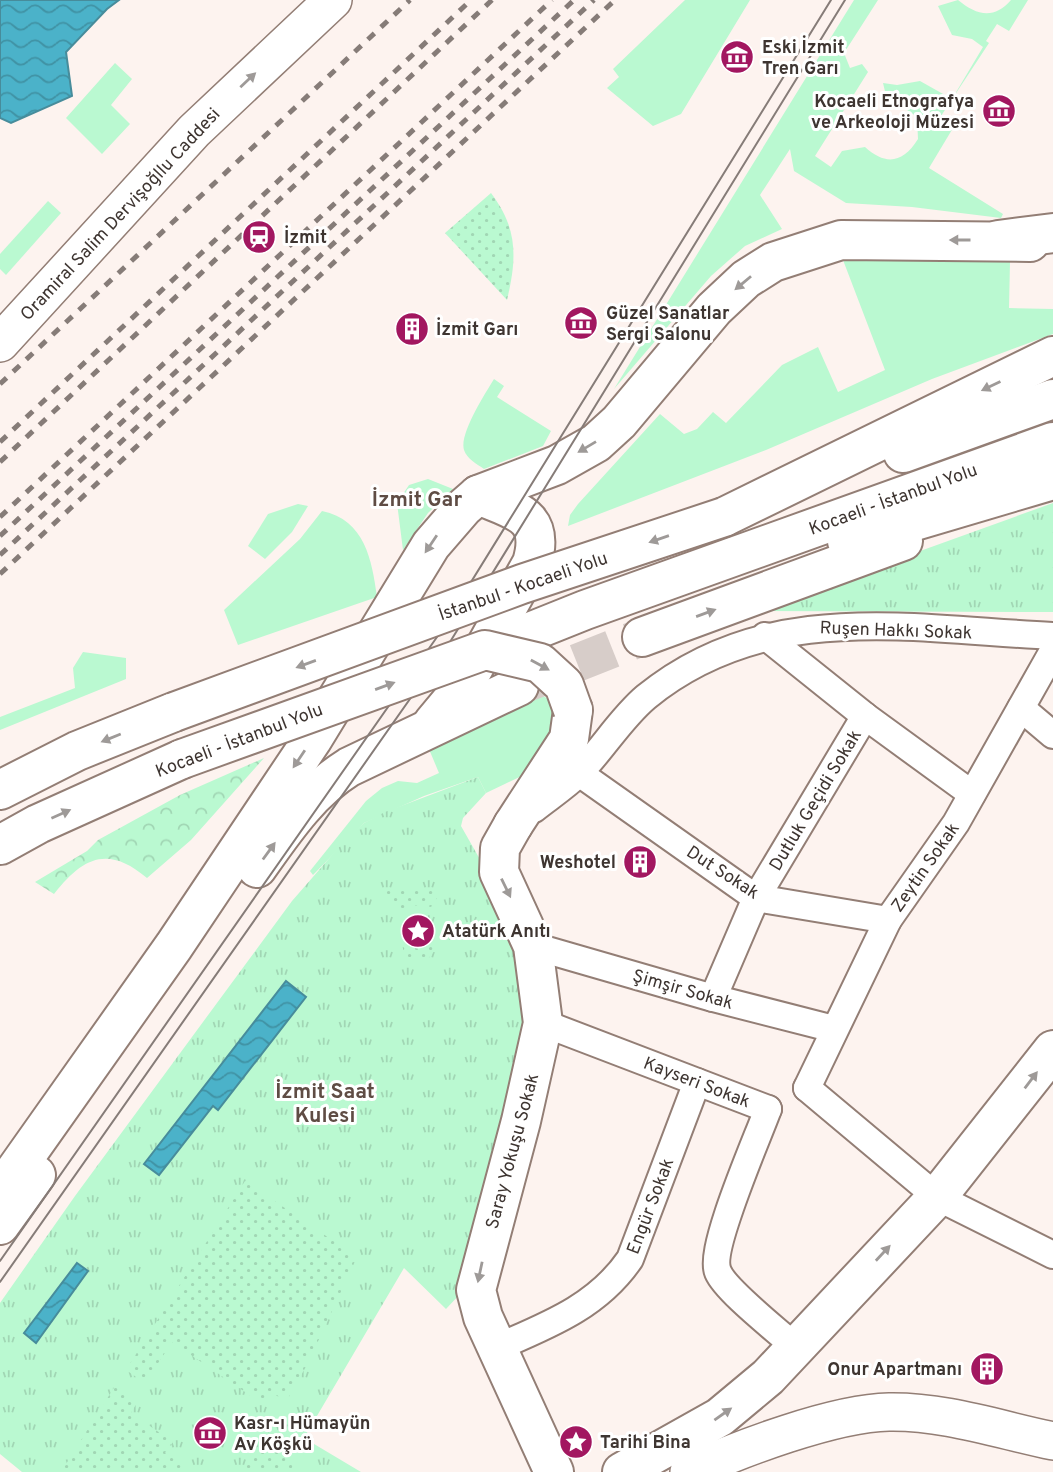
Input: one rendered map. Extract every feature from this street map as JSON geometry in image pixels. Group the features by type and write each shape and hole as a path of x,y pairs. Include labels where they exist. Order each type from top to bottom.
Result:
{"main road":[{"name":"Oramiral Salim Dervişoğllu Caddesi","path":"0,308 176,113 298,0"},
{"name":"Oramiral Salim Dervişoğllu Caddesi","path":"0,343 186,140 333,0"},
{"path":"998,240 1053,233"},
{"path":"0,1192 72,1094 312,740 431,545 445,525 478,495 556,465 596,443 619,422 714,309 746,279 772,262 841,240 998,240 1053,243"},
{"path":"724,517 1053,356"},
{"name":"İstanbul - Kocaeli Yolu","path":"0,790 77,751 174,712 522,584 724,517 1053,399"},
{"name":"Kocaeli - İstanbul Yolu","path":"0,845 38,824 182,759 485,650 585,610 735,565 1053,442"},
{"path":"735,565 1053,480"},
{"path":"642,637 1053,486"},
{"path":"424,731 448,709 463,687 529,570 537,548 536,531 529,520 478,495"},
{"name":"Saray Yokuşu Sokak","path":"485,650 540,663 564,685 573,710 569,739 500,848 499,872 533,946 543,1023 521,1121 476,1290 478,1303 554,1472"},
{"path":"0,1224 303,806 328,780 349,767 519,686"},
{"path":"622,1472 720,1417 768,1377 937,1197 1053,1050"},
{"path":"689,1472 820,1424 886,1412 952,1419 1053,1441"}],"street":[{"name":"Ruşen Hakkı Sokak","path":"513,825 579,773 627,715 662,685 698,663 765,636 822,626 1053,636"},
{"path":"765,636 865,716 972,794"},
{"name":"Zeytin Sokak","path":"807,1088 888,920 930,864 1053,651"},
{"path":"1021,708 1053,735"},
{"name":"Dutluk Geçidi Sokak","path":"713,999 756,898 865,716"},
{"name":"Dut Sokak","path":"579,773 756,898 888,920"},
{"name":"Şimşir Sokak","path":"533,946 713,999 834,1029"},
{"name":"Kayseri Sokak","path":"543,1023 768,1109 807,1088"},
{"name":"Engür Sokak","path":"498,1347 581,1308 602,1293 620,1274 630,1259 697,1082"},
{"path":"807,1088 937,1197 1053,1255"},
{"path":"768,1109 724,1228 715,1262 724,1281 795,1347"}],"green space":[{"path":"685,0 750,0 681,114 653,126 607,88 619,77 613,69"},
{"path":"854,0 878,0 844,53 850,68 862,64 868,72 815,156 831,167 842,151 865,147 880,157 894,159 906,153 918,139 917,117 900,105 888,104 883,83 897,85 920,81 952,99 983,47 972,39 952,35 938,6 958,0 978,12 992,13 1011,0 1028,0 1009,31 997,24 986,41 989,43 939,119 953,128 929,168 1003,214 1001,218 912,207 846,203 794,171 790,149 760,195 782,229 745,246 711,276 614,389"},
{"path":"115,63 132,79 111,105 130,124 102,154 66,118"},
{"path":"491,193 506,219 513,244 513,270 507,300 445,233"},
{"path":"48,201 61,213 6,275 0,269 0,254"},
{"path":"843,260 1010,262 1009,308 1053,309 1053,334 932,379 766,450 568,526 570,515 578,504 660,414 684,434 697,429 713,412 726,423 782,365 818,347 838,392 885,370"},
{"path":"494,379 504,386 497,397 551,431 543,446 484,469 467,456 463,443 474,414"},
{"path":"428,479 453,489 428,513 403,550 397,503 409,485"},
{"path":"1053,503 1053,612 754,611"},
{"path":"298,504 308,506 292,532 265,559 248,546 268,514"},
{"path":"322,511 337,516 357,532 369,556 377,597 238,645 224,610 300,539"},
{"path":"83,652 126,658 126,679 0,730 0,717 75,688 73,668"},
{"path":"539,693 557,705 560,714 530,772 486,793 478,777 424,796 364,823 313,875 310,871 366,801 382,788 398,781 417,783 439,773 426,742"},
{"path":"264,758 191,840 147,878 120,861 108,859 86,864 75,871 54,894 35,882 87,851 98,840 180,795"},
{"path":"478,777 486,793 463,818 461,826 494,884 530,1006 460,1294 446,1309 404,1268 304,1438 361,1472 22,1472 0,1454 0,1303 75,1196 292,901 346,839 364,823 385,812"},
{"path":"422,888 441,892 431,907 420,904 400,912 387,900 385,889"},
{"path":"434,940 436,949 427,960 412,961 404,954 402,943 423,944"},
{"path":"245,1181 357,1257 308,1363 286,1402 270,1391 261,1403 172,1342 145,1383 126,1370"},
{"path":"115,1386 138,1401 131,1413 173,1442 165,1453 193,1472 61,1472"},
{"path":"268,1432 296,1453 291,1472 241,1472"}],"water":[{"path":"0,0 119,0 66,52 72,96 11,123 0,118"},
{"path":"286,981 306,997 218,1110 213,1106 159,1175 144,1164"},
{"path":"77,1263 88,1271 36,1343 24,1333"}],"tunnel":[{"path":"524,684 642,637"}],"tram line":[{"path":"0,1261 437,637 831,0"},
{"path":"0,1282 450,642 845,0"}],"railway":[{"path":"0,384 410,0"},
{"path":"0,442 471,0"},
{"path":"0,462 492,0"},
{"path":"0,517 552,0"},
{"path":"0,536 574,0"},
{"path":"0,555 594,0"},
{"path":"0,574 615,0"}],"place":[{"name":"Eski İzmit Tren Garı","path":"737,57"},
{"name":"Kocaeli Etnografya ve Arkeoloji Müzesi","path":"999,111"},
{"name":"İzmit","path":"259,237"},
{"name":"Güzel Sanatlar Sergi Salonu","path":"581,323"},
{"name":"İzmit Garı","path":"412,329"},
{"name":"Weshotel","path":"640,862"},
{"name":"Atatürk Anıtı","path":"418,931"},
{"name":"Onur Apartmanı","path":"987,1369"},
{"name":"Kasr-ı Hümayün Av Köşkü","path":"210,1433"},
{"name":"Tarihi Bina","path":"576,1442"}],"district":[{"name":"İzmit Gar","path":"417,499"},
{"name":"İzmit Saat Kulesi","path":"325,1103"}]}
